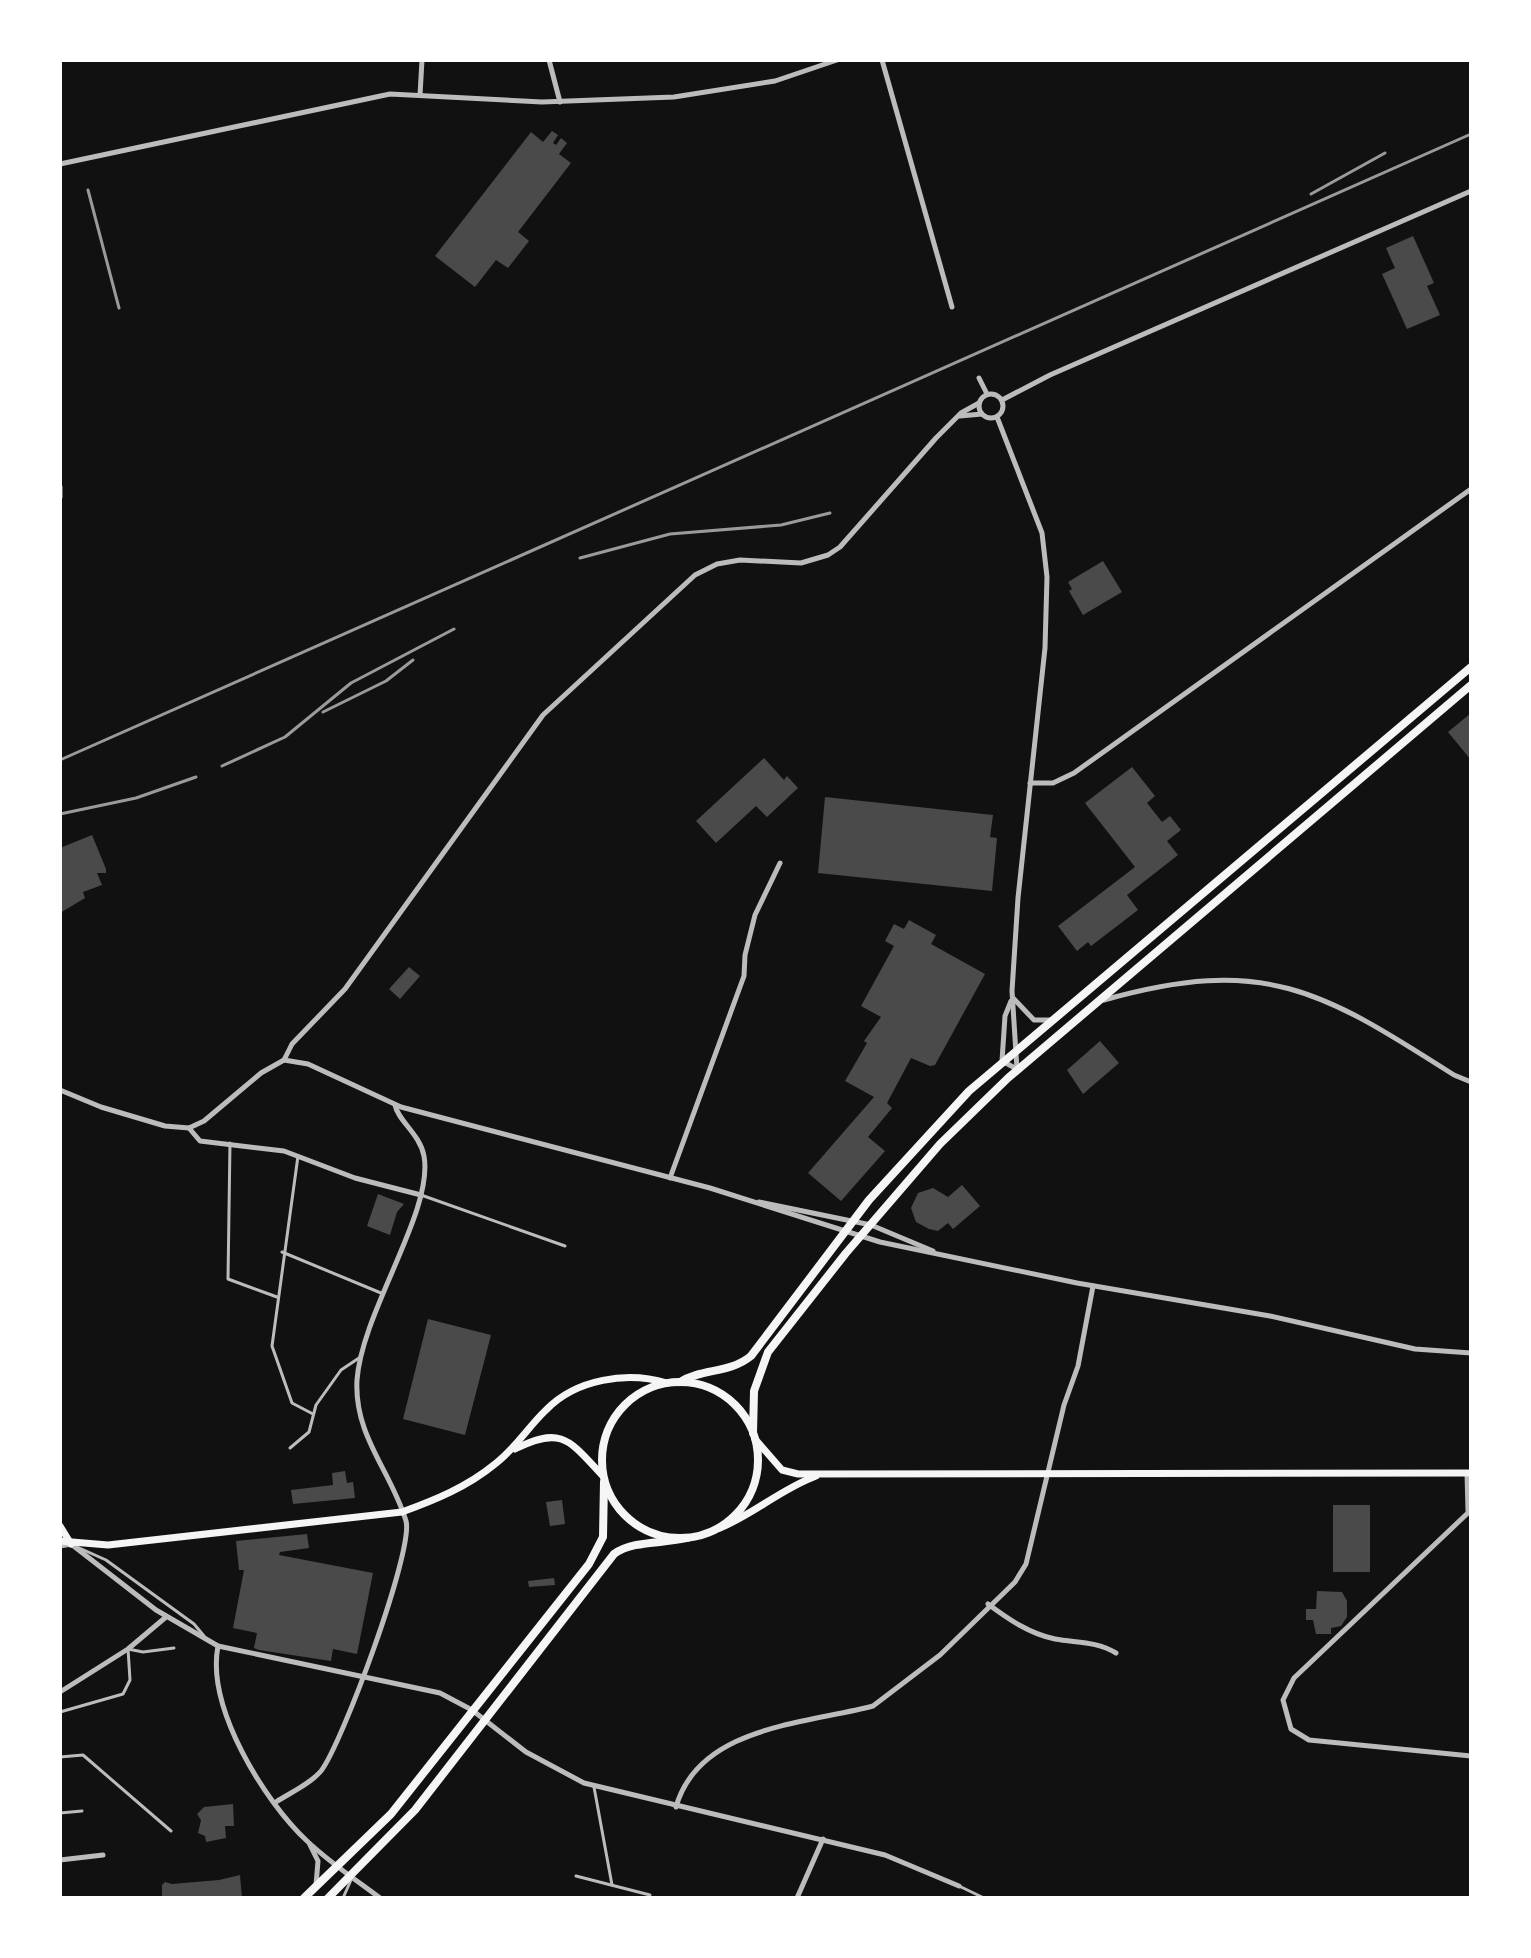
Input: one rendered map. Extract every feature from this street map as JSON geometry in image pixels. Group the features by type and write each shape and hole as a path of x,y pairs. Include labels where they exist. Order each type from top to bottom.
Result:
{"main road":[{"path":"680,1382 691,1374 736,1366 751,1356 844,1231 915,1146 1002,1061 1471,667"},
{"path":"720,1528 739,1511 753,1489 758,1464 754,1436 754,1391 768,1352 940,1144 1017,1070 1471,685"},
{"path":"510,1452 548,1407 570,1391 602,1381 645,1376 667,1383"},
{"path":"304,1898 391,1814 594,1558 603,1537 603,1444 615,1415 638,1394 667,1383 705,1386 728,1398 741,1411 754,1436 782,1470 820,1474 1469,1473"},
{"path":"60,1542 108,1545 402,1512 463,1486 510,1452 540,1437 562,1438 581,1449 603,1478 617,1508 631,1522 657,1535 687,1538"},
{"path":"328,1898 415,1810 614,1554 628,1546 664,1544 720,1528 745,1518 782,1490 820,1474"},
{"path":"60,1526 71,1544"}],"street":[{"path":"420,95 422,60"},
{"path":"549,60 560,102"},
{"path":"60,164 390,94 560,102 674,97 736,90 837,60"},
{"path":"882,60 952,307"},
{"path":"1002,400 1050,375 1471,191"},
{"path":"979,378 987,394"},
{"path":"60,1090 101,1107 165,1126 189,1128 204,1121 261,1073 284,1060 292,1044 345,989 543,715 695,575 717,564 740,560 801,563 828,555 840,547 895,482 959,416 987,394 995,394 1002,400 1003,408 997,417"},
{"path":"979,403 982,414"},
{"path":"959,416 982,414 997,417"},
{"path":"997,417 1042,533 1047,577 1045,648 1012,998 1017,1070"},
{"path":"60,487 60,497"},
{"path":"1030,783 1053,783 1074,773 1471,489"},
{"path":"670,1178 744,976 745,955 755,915 780,863"},
{"path":"1099,1001 1151,987 1199,980 1251,981 1323,998 1471,1082"},
{"path":"1012,998 1034,1020 1050,1020"},
{"path":"1012,998 1005,1016 1002,1061 1017,1070"},
{"path":"284,1060 308,1064 395,1105 755,1202 861,1237 1093,1286 1270,1316 1415,1349 1471,1353"},
{"path":"276,1802 323,1769 365,1677 407,1529 402,1512 366,1440 358,1407 359,1358 381,1293 421,1195 424,1156 420,1141 395,1105"},
{"path":"189,1128 200,1141 230,1143 298,1156 355,1178 421,1195"},
{"path":"755,1202 854,1220 945,1257"},
{"path":"676,1807 684,1783 723,1748 749,1735 873,1706 940,1655 988,1604 1015,1582 1026,1564 1047,1474 1078,1366 1093,1286"},
{"path":"1469,1473 1469,1510 1286,1686 1283,1700 1291,1729 1309,1740 1471,1756"},
{"path":"71,1544 166,1617 218,1646 440,1693 472,1710 552,1768 593,1786 885,1855 959,1886"},
{"path":"988,1604 1027,1629 1055,1639 1093,1643 1116,1653"},
{"path":"60,1692 128,1649 166,1617"},
{"path":"218,1646 216,1664 230,1726 242,1753 310,1844 318,1861 316,1887"},
{"path":"797,1898 823,1839"},
{"path":"310,1844 380,1898"},
{"path":"60,1860 103,1855"}],"lane":[{"path":"230,1143 228,1279 277,1297"},
{"path":"298,1156 282,1252 274,1354 292,1403 313,1414"},
{"path":"421,1195 565,1246"},
{"path":"282,1252 381,1293"},
{"path":"290,1448 309,1432 313,1414 341,1370 359,1358"},
{"path":"71,1544 106,1560 194,1624 210,1642"},
{"path":"60,1712 123,1694 130,1680 128,1649 143,1652 174,1648"},
{"path":"60,1757 83,1755 171,1831"},
{"path":"593,1786 612,1885"},
{"path":"60,1813 82,1811"},
{"path":"343,1898 353,1876"},
{"path":"576,1876 650,1895 649,1898"},
{"path":"959,1886 984,1898"}],"building":[{"path":"552,131 558,135 553,143 556,145 561,138 567,143 559,154 571,163 518,232 529,241 508,268 496,260 475,287 435,256 531,132 543,142"},
{"path":"1413,236 1434,283 1427,286 1440,315 1407,329 1382,274 1395,268 1386,248"},
{"path":"1103,561 1122,592 1083,615 1069,591 1072,589 1068,582"},
{"path":"1471,713 1471,760 1448,732"},
{"path":"764,758 784,780 787,776 798,788 767,817 756,806 716,843 696,821"},
{"path":"1132,767 1155,796 1147,803 1162,822 1170,816 1181,830 1167,841 1178,855 1127,895 1138,910 1091,946 1088,942 1077,951 1058,926 1135,867 1085,803"},
{"path":"825,797 993,815 990,837 997,838 992,891 818,873"},
{"path":"92,835 106,869 106,873 97,873 102,885 83,892 85,898 60,913 60,848"},
{"path":"909,920 936,935 931,944 985,974 935,1065 911,1058 887,1103 892,1108 868,1137 885,1151 841,1201 808,1173 874,1097 845,1081 867,1043 864,1041 881,1017 861,1006 894,946 885,941 894,924 904,929"},
{"path":"409,967 420,976 400,999 389,989"},
{"path":"1100,1041 1119,1063 1083,1094 1067,1070"},
{"path":"962,1185 980,1206 953,1229 948,1223 938,1231 916,1222 911,1208 918,1193 933,1188 948,1197"},
{"path":"378,1194 404,1204 397,1212 390,1235 367,1226"},
{"path":"428,1319 491,1335 465,1435 403,1419"},
{"path":"345,1471 347,1483 353,1482 355,1498 293,1504 291,1490 333,1485 332,1473"},
{"path":"562,1500 565,1524 550,1526 546,1502"},
{"path":"1333,1505 1370,1505 1370,1572 1333,1572"},
{"path":"307,1534 309,1548 280,1552 279,1555 373,1573 357,1654 333,1649 331,1661 259,1650 254,1648 257,1633 233,1628 244,1570 239,1570 236,1541"},
{"path":"554,1578 555,1585 529,1587 528,1581"},
{"path":"1317,1591 1342,1592 1347,1601 1347,1617 1341,1626 1331,1628 1331,1634 1316,1634 1313,1620 1306,1620 1306,1609 1316,1609"},
{"path":"233,1804 234,1826 225,1826 226,1838 206,1842 205,1836 198,1833 201,1820 197,1814 204,1807"},
{"path":"240,1875 242,1898 162,1898 165,1882 219,1880"}],"railway":[{"path":"60,760 1471,134"},
{"path":"1311,194 1385,153"},
{"path":"88,190 119,308"},
{"path":"580,558 670,534 781,525 830,513"},
{"path":"222,766 285,737 351,683 454,629"},
{"path":"323,712 386,681 413,660"},
{"path":"60,814 136,798 196,777"}]}
